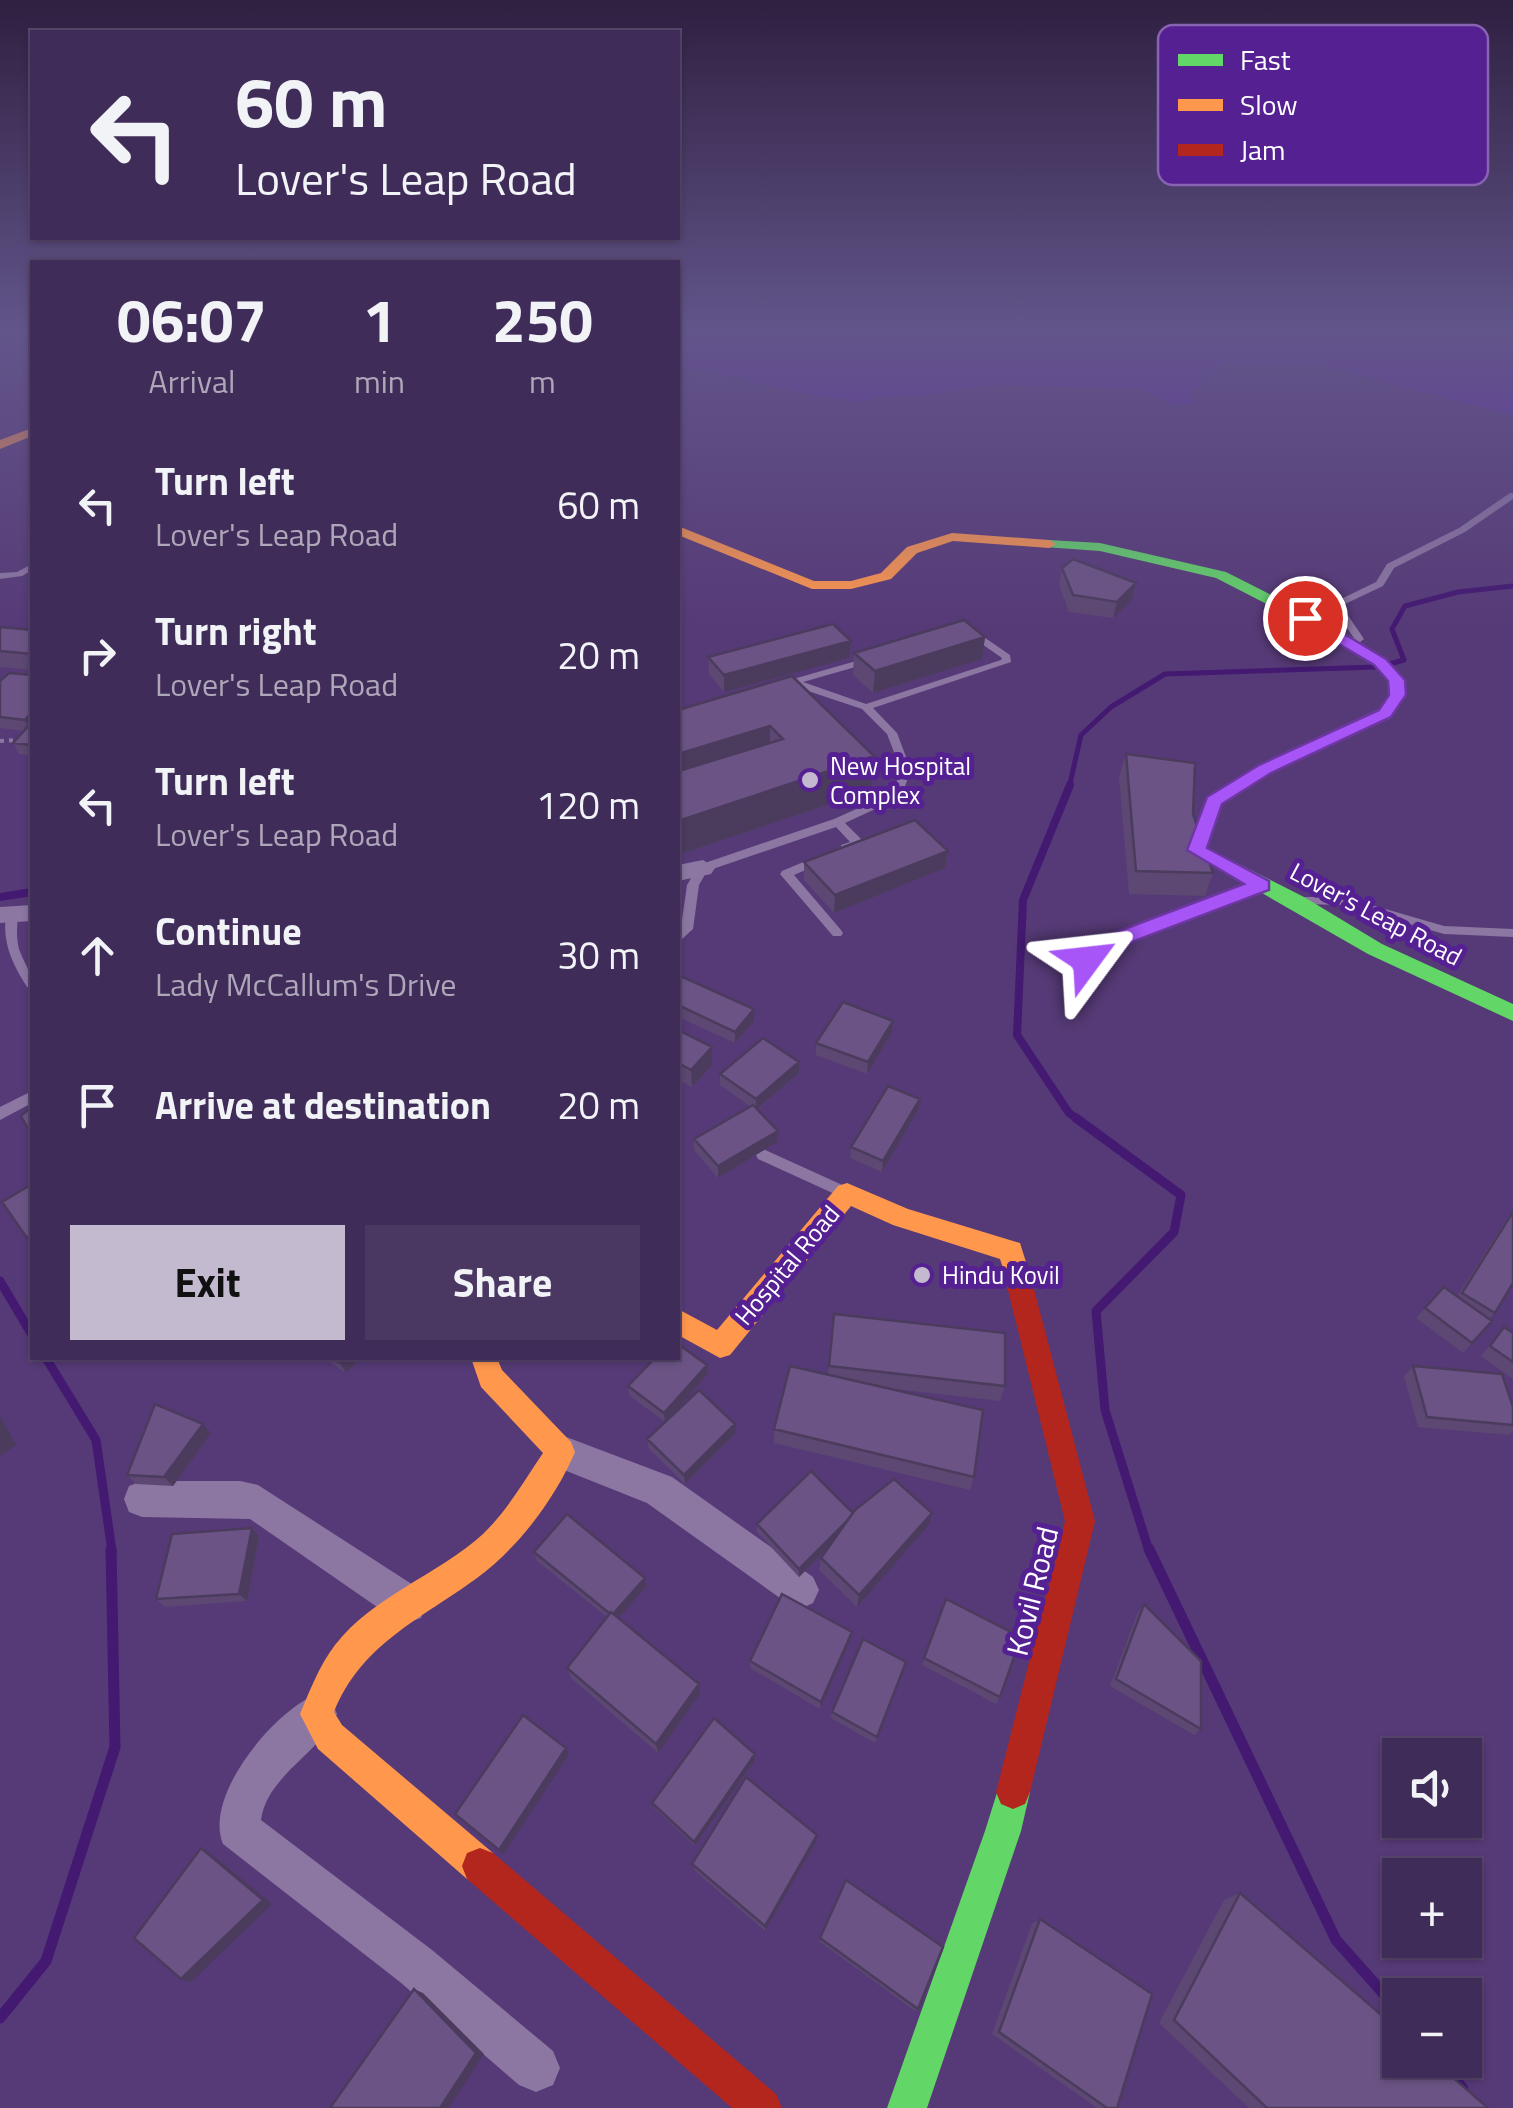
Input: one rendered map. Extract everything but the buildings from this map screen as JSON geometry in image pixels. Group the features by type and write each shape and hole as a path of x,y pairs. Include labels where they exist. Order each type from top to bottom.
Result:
{"main road":[{"path":"0,445 30,433"},
{"name":"Lover's Leap Road","path":"680,531 812,585 850,586 886,576 912,550 952,537 1100,548 1221,575 1352,644 1380,662 1397,680 1397,695 1385,714 1265,769 1214,801 1197,850 1297,902 1375,950 1513,1012"},
{"name":"Hospital Road","path":"680,1322 720,1346 847,1193"},
{"name":"Kovil Road","path":"847,1193 902,1218 1011,1251 1080,1521 1003,1831 907,2108"},
{"path":"485,1360 490,1378 561,1452 492,1545 360,1638 327,1680 317,1714 330,1737 762,2108"}],"street":[{"path":"680,873 704,868"},
{"path":"561,1452 660,1490 800,1590"},
{"path":"142,1498 240,1498 258,1502 407,1604"},
{"path":"317,1714 246,1792 238,1812 238,1829 416,1966 536,2068"}],"lane":[{"path":"1352,644 1359,638 1342,614 1340,603 1380,584 1390,566 1462,530 1513,495"},
{"path":"0,576 30,568"},
{"path":"866,707 1006,662 1007,657 974,633 964,632"},
{"path":"763,692 888,654"},
{"path":"680,935 687,930 693,885 704,868 838,822 897,795 906,770 892,733 866,707 794,682"},
{"path":"837,933 786,874 858,842 838,822"},
{"path":"1087,960 1126,936 1262,885"},
{"path":"1297,902 1344,901 1444,930 1513,933"},
{"path":"15,914 8,931 12,954 30,981"},
{"path":"0,1114 30,1098"},
{"path":"763,1155 847,1193"}],"path":[{"path":"0,742 20,739"}],"waterway":[{"path":"1389,664 1404,660 1392,629 1405,606 1458,592 1513,586"},
{"path":"1069,787 1081,735 1111,707 1165,674 1376,667"},
{"path":"1069,787 1023,900 1017,1035 1069,1113 1079,1120"},
{"path":"0,897 30,892"},
{"path":"1076,1118 1181,1195 1174,1232 1096,1311 1105,1410 1149,1551"},
{"path":"0,1281 30,1332"},
{"path":"47,1360 96,1440 112,1551"},
{"path":"0,2018 46,1961 115,1747 111,1549"},
{"path":"1149,1549 1336,1940 1382,1992"},
{"path":"1455,2078 1463,2089"}],"traffic: fast":[{"path":"1049,544 1100,547 1221,575 1333,632 1380,662 1397,680 1397,695 1385,713 1265,769 1214,801 1197,850 1297,902 1375,949 1513,1013"},
{"path":"907,2108 1013,1792"}],"traffic: slow":[{"path":"0,445 30,433"},
{"path":"680,531 812,585 851,585 886,576 912,550 952,537 1049,544"},
{"path":"680,1322 720,1346 847,1193 902,1218 1011,1251 1018,1278"},
{"path":"480,1866 330,1737 317,1714 330,1681 347,1655 390,1616 492,1546 520,1513 561,1452 491,1378 485,1360"}],"traffic: jam":[{"path":"1013,1792 1080,1521 1018,1278"},
{"path":"480,1866 762,2108"}],"place":[{"name":"New Hospital Complex","path":"810,780"},
{"name":"Hindu Kovil","path":"922,1275"}],"route":[{"path":"1087,960 1126,936 1262,885 1197,850 1214,801 1265,769 1385,714 1397,695 1397,680 1380,662 1305,618"}]}
